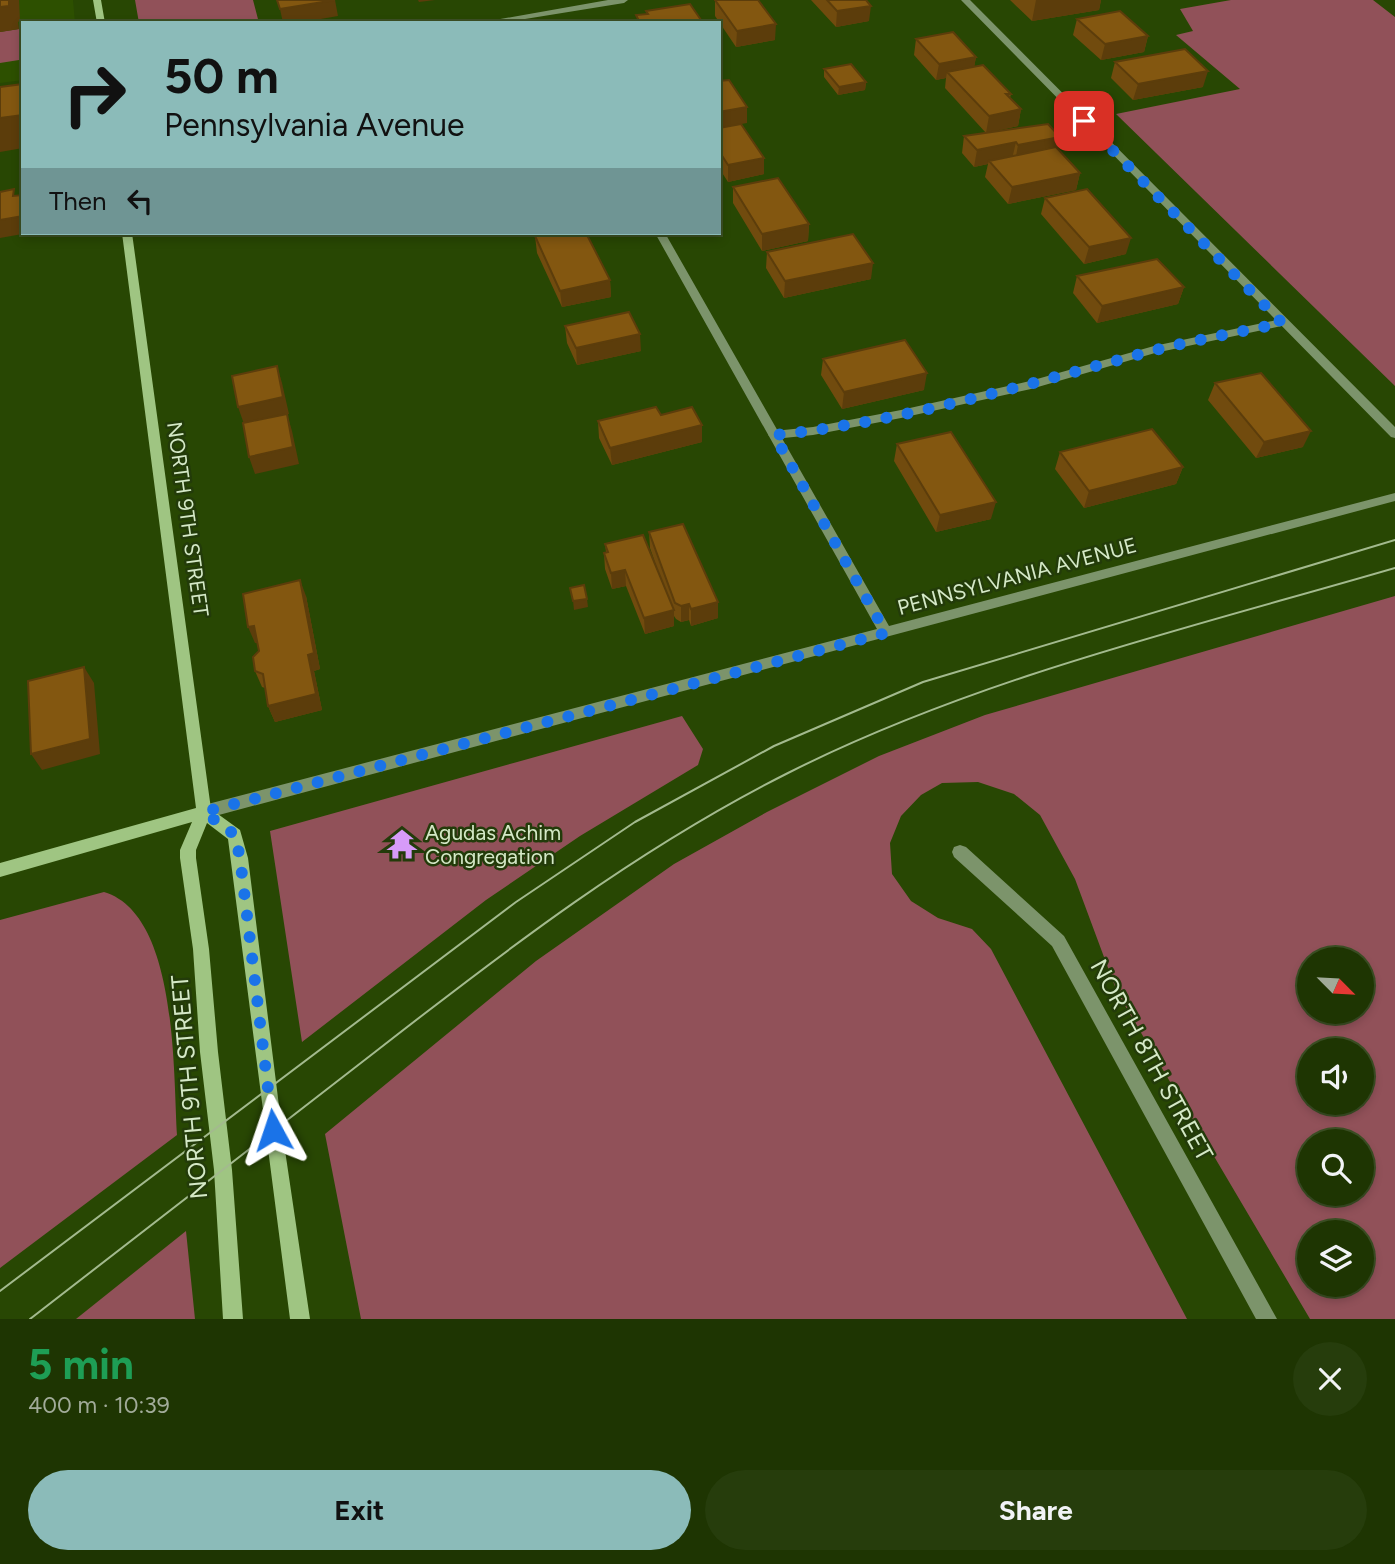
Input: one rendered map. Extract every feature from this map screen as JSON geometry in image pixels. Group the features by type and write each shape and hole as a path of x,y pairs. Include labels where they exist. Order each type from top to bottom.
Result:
{"main road":[{"path":"97,0 101,21"},
{"name":"NORTH 9TH STREET","path":"127,235 204,812 188,850 188,858 201,949 209,1052 223,1170 233,1319"},
{"path":"204,812 235,835 240,858 273,1130 300,1319"},
{"name":"PENNSYLVANIA AVENUE","path":"0,870 204,812"}],"street":[{"path":"490,21 536,10 624,0"},
{"path":"965,0 1282,323 1395,434"},
{"path":"536,10 542,21"},
{"path":"661,235 886,633"},
{"path":"774,435 888,417 1018,388 1154,350 1282,323"},
{"name":"PENNSYLVANIA AVENUE","path":"204,812 1395,496"},
{"name":"NORTH 8TH STREET","path":"960,852 1058,940 1267,1319"}],"shaded area":[{"path":"0,0 73,0 75,21 21,21 21,80 0,83"},
{"path":"135,0 253,0 258,21 139,21"},
{"path":"1231,0 1373,0 1395,17 1395,386 1116,114 1240,89 1176,35 1193,31 1180,9"},
{"path":"19,29 19,60 0,63 0,32"},
{"path":"1395,596 1395,1319 1310,1319 1297,1297 1374,1297 1374,1220 1297,1220 1297,1297 1117,992 1075,879 1040,815 1014,794 978,782 942,783 921,795 901,816 890,843 892,874 911,901 938,918 972,929 991,949 1187,1319 361,1319 325,1134 536,961 674,864 767,812 879,756 985,715"},
{"path":"682,716 703,749 698,765 580,836 486,900 302,1042 270,831"},
{"path":"104,892 128,906 146,930 159,962 172,1036 177,1135 0,1268 0,920"},
{"path":"186,1231 195,1319 76,1319"}],"building":[{"path":"0,0 9,0 9,6 0,7"},
{"path":"277,0 335,0 280,9"},
{"path":"715,0 758,0 776,24 737,31"},
{"path":"827,0 866,0 871,6 837,11"},
{"path":"690,4 701,20 639,21 636,15 648,14 646,11"},
{"path":"1120,11 1148,36 1105,44 1077,19"},
{"path":"953,32 976,57 939,64 916,39"},
{"path":"1185,49 1208,71 1138,84 1115,62"},
{"path":"851,64 866,82 839,87 824,69"},
{"path":"983,65 1011,94 1006,94 1021,109 989,116 947,72"},
{"path":"729,80 747,107 721,112 721,81"},
{"path":"21,84 21,115 0,118 0,87"},
{"path":"741,124 764,158 728,165 721,154 721,128"},
{"path":"1048,124 1060,137 977,150 964,136"},
{"path":"1056,147 1080,173 1012,187 989,161"},
{"path":"778,178 809,224 762,234 733,187"},
{"path":"14,189 13,196 21,195 21,216 0,220 0,192"},
{"path":"1087,189 1131,238 1089,247 1045,198"},
{"path":"853,234 873,263 785,281 767,252"},
{"path":"587,235 610,280 560,291 535,236"},
{"path":"1157,259 1184,287 1102,306 1077,276"},
{"path":"629,312 640,334 576,348 565,326"},
{"path":"905,340 927,373 844,392 823,359"},
{"path":"277,366 283,397 238,407 232,376"},
{"path":"1261,373 1311,431 1264,442 1215,383"},
{"path":"656,407 661,415 692,407 702,425 610,448 598,421"},
{"path":"287,414 293,447 249,457 243,423"},
{"path":"1152,429 1183,467 1089,491 1060,452"},
{"path":"951,432 996,502 940,515 897,444"},
{"path":"683,524 718,602 691,609 689,604 681,606 675,603 649,532"},
{"path":"643,535 674,610 644,618 625,570 611,573 604,553 608,552 605,544"},
{"path":"300,580 314,653 308,655 316,694 268,706 263,674 255,671 253,657 259,651 254,626 248,627 243,594"},
{"path":"584,585 587,599 573,601 570,588"},
{"path":"84,667 90,739 31,754 28,681"}],"tram line":[{"path":"0,1291 516,902 635,822 774,746 923,682 1395,540"},
{"path":"30,1319 524,938 678,834 732,803 860,739 1009,682 1086,657 1395,568"}],"place":[{"name":"Agudas Achim Congregation","path":"402,844"}],"route":[{"path":"273,1130 240,858 235,835 204,812 886,633 774,435 813,431 901,414 1031,385 1154,350 1282,323 1084,121"}]}
